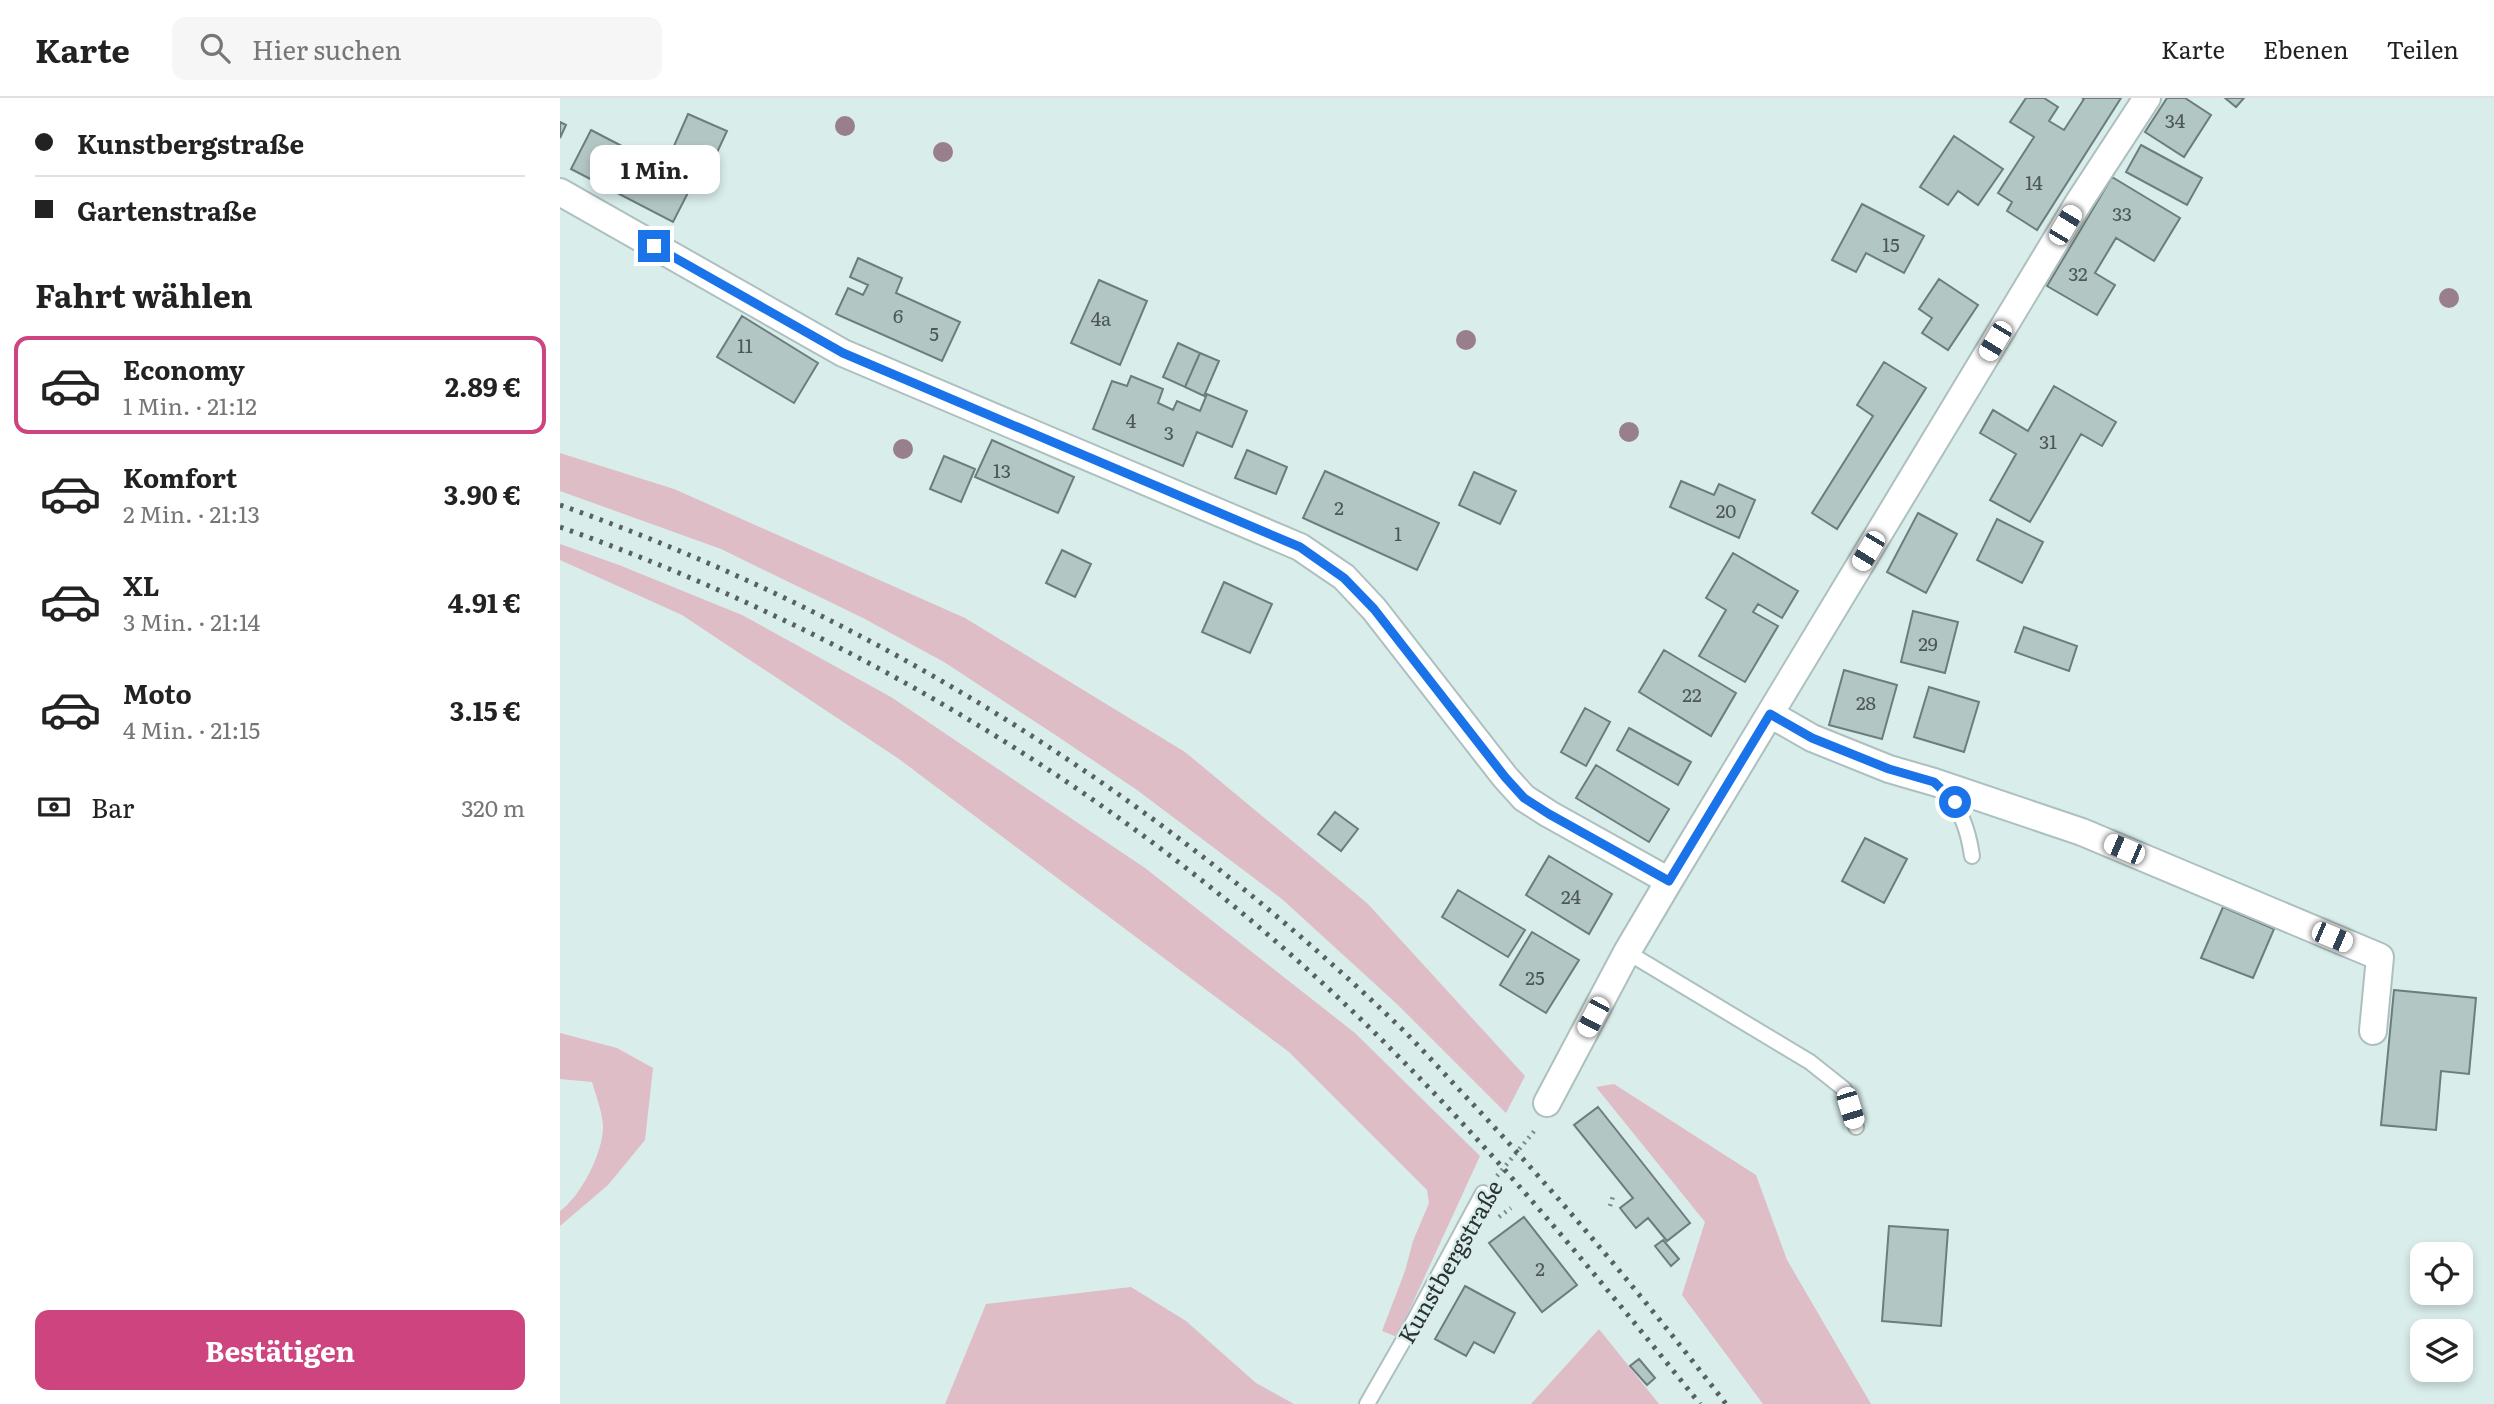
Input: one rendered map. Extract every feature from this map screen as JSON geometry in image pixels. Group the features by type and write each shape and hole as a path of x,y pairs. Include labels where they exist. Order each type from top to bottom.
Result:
{"street":[{"path":"1544,1113 1627,952 1669,881 2079,202 2147,98"},
{"path":"560,192 843,353 1300,547 1344,578 1374,609 1524,798 1669,881"},
{"path":"1770,714 1812,738 1889,769 2082,832 2380,957 2373,1031"}],"lane":[{"path":"1934,782 1955,802 1968,831 1972,856"},
{"path":"1627,952 1810,1062 1844,1089 1856,1127"},
{"name":"Kunstbergstraße","path":"1367,1404 1483,1193"}],"path":[{"name":"Kunstbergstraße","path":"1483,1193 1544,1113"},
{"path":"1610,1206 1614,1193"}],"shaded area":[{"path":"560,453 674,489 965,618 1185,752 1367,903 1525,1076 1506,1113 1398,1005 1282,899 1137,790 944,662 863,618 721,549 560,491"},
{"path":"560,544 742,615 891,697 1145,868 1355,1033 1480,1156 1397,1337 1382,1331 1429,1203 1427,1190 1289,1052 899,759 682,615 560,560"},
{"path":"560,1033 617,1048 653,1068 645,1140 608,1185 560,1226 560,1211 576,1195 590,1172 600,1147 603,1125 592,1082 560,1079"},
{"path":"1614,1084 1756,1175 1787,1260 1871,1404 1763,1404 1682,1295 1705,1222 1596,1087"},
{"path":"1131,1287 1186,1321 1256,1383 1294,1404 945,1404 986,1304"},
{"path":"1599,1329 1659,1404 1531,1404"}],"building":[{"path":"2026,98 2044,98 2058,107 2049,121 2064,130 2084,99 2082,98 2121,98 2037,230 2007,211 2012,202 1998,193 2034,137 2010,122"},
{"path":"2167,98 2185,98 2211,115 2184,157 2145,132"},
{"path":"2225,98 2244,98 2236,107"},
{"path":"688,114 727,131 708,172 670,155"},
{"path":"560,122 566,125 560,138"},
{"path":"591,130 693,183 673,222 571,169"},
{"path":"1954,136 2003,169 1978,205 1958,191 1948,205 1920,187"},
{"path":"2141,145 2202,178 2187,205 2126,172"},
{"path":"2112,177 2180,218 2154,261 2116,238 2095,273 2115,285 2097,315 2047,286"},
{"path":"1862,204 1924,236 1904,273 1866,253 1856,272 1832,260"},
{"path":"858,258 902,278 896,293 960,322 942,361 836,314 848,288 863,295 868,285 850,277"},
{"path":"1939,279 1978,305 1948,350 1922,333 1932,318 1919,309"},
{"path":"1099,280 1147,301 1120,365 1071,343"},
{"path":"742,316 818,363 794,403 717,357"},
{"path":"1178,343 1200,353 1185,387 1163,377"},
{"path":"1200,353 1219,361 1204,396 1185,387"},
{"path":"1884,362 1926,388 1837,529 1812,513 1873,416 1857,405"},
{"path":"1131,376 1163,389 1158,403 1173,410 1177,401 1200,411 1207,394 1247,411 1232,447 1197,432 1183,466 1093,429 1112,381 1127,386"},
{"path":"2054,386 2116,422 2102,446 2081,434 2030,522 1990,500 2016,454 1980,433 1993,410 2028,431"},
{"path":"992,440 1074,477 1058,513 975,477"},
{"path":"1247,450 1287,467 1276,494 1235,478"},
{"path":"944,456 975,469 961,502 930,489"},
{"path":"1325,471 1439,523 1417,570 1303,518"},
{"path":"1474,472 1516,491 1500,524 1459,505"},
{"path":"1681,481 1714,495 1719,484 1755,500 1739,538 1670,507"},
{"path":"1918,513 1957,534 1926,593 1887,572"},
{"path":"1997,519 2043,542 2022,583 1977,560"},
{"path":"1062,550 1091,564 1075,597 1046,583"},
{"path":"1733,553 1798,591 1782,618 1758,604 1753,612 1778,626 1745,682 1699,656 1726,610 1706,598"},
{"path":"1224,582 1272,604 1250,653 1202,632"},
{"path":"1913,611 1958,622 1945,673 1901,662"},
{"path":"2024,627 2077,646 2069,671 2015,652"},
{"path":"1664,650 1736,693 1711,736 1639,692"},
{"path":"1844,670 1897,685 1882,739 1829,725"},
{"path":"1929,687 1979,702 1964,752 1914,737"},
{"path":"1585,708 1610,722 1586,766 1561,752"},
{"path":"1629,728 1691,762 1678,785 1617,750"},
{"path":"1596,765 1669,809 1649,842 1576,798"},
{"path":"1335,812 1358,829 1341,851 1318,834"},
{"path":"1865,838 1907,859 1884,903 1842,881"},
{"path":"1549,856 1612,894 1589,934 1526,895"},
{"path":"1458,890 1525,930 1508,957 1442,917"},
{"path":"2223,907 2274,929 2253,978 2201,958"},
{"path":"1532,932 1579,960 1546,1013 1500,985"},
{"path":"2394,990 2476,998 2469,1074 2441,1071 2436,1130 2381,1125"},
{"path":"1598,1107 1690,1223 1667,1241 1648,1218 1636,1228 1620,1208 1633,1198 1574,1125"},
{"path":"1524,1217 1577,1285 1542,1312 1489,1243"},
{"path":"1889,1226 1948,1230 1941,1326 1882,1321"},
{"path":"1663,1240 1679,1259 1671,1266 1655,1246"},
{"path":"1465,1286 1515,1313 1494,1353 1474,1342 1466,1356 1435,1339"},
{"path":"1639,1359 1655,1378 1647,1385 1630,1366"}],"railway":[{"path":"560,505 677,550 791,601 902,658 1009,722 1113,791 1213,865 1310,944 1402,1029 1569,1211 1726,1404"},
{"path":"560,527 675,571 788,622 898,679 1005,742 1109,811 1208,885 1302,965 1433,1092 1551,1223 1700,1404"}],"route":[{"path":"654,246 843,353 1300,547 1344,578 1374,609 1524,798 1669,881 1770,714 1812,738 1889,769 1934,782 1955,802"}]}
